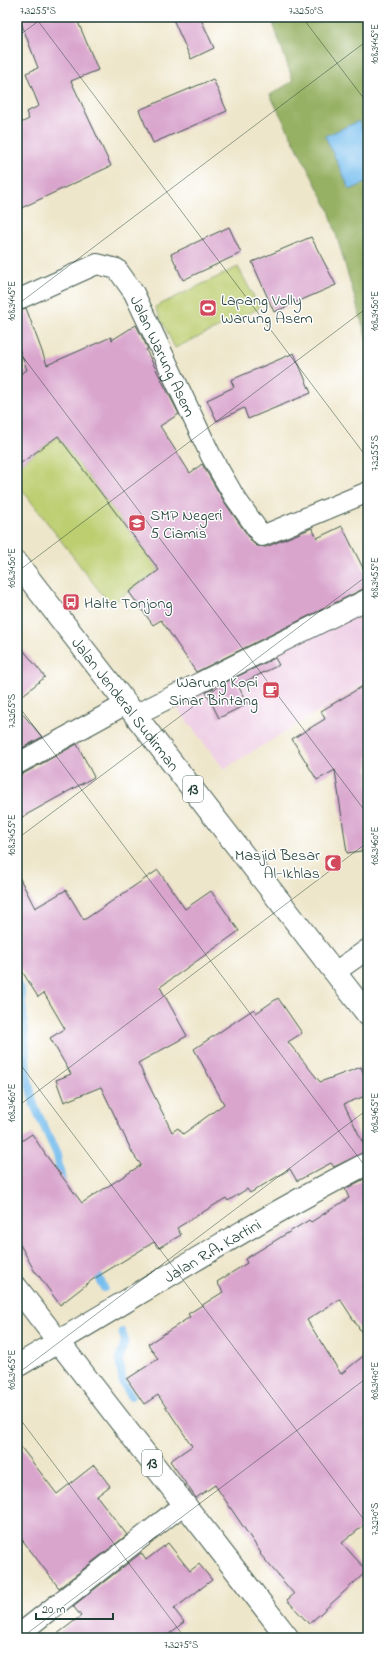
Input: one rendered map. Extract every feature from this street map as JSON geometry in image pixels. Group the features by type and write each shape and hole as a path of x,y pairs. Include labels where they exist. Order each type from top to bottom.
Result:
{"main road":[{"name":"Jalan Jenderal Sudirman","path":"17,563 368,1015"},
{"name":"Jalan R.A. Kartini","path":"17,1366 217,1246 306,1195 368,1163"},
{"name":"13","path":"17,1288 288,1638"}],"street":[{"name":"Jalan Warung Asem","path":"17,300 97,264 117,268 134,293 211,456 234,496 262,536 368,492"},
{"path":"17,764 368,599"},
{"path":"335,972 368,949"},
{"path":"17,1636 184,1504"}],"shaded area":[{"name":"Warung Kopi Sinar Bintang","path":"353,610 368,636 368,681 224,769 170,699"}],"green space":[{"path":"271,17 368,17 368,343 329,210 270,95 293,81"},
{"name":"Lapang Volly Warung Asem","path":"238,267 260,308 175,348 155,307"},
{"path":"58,436 159,570 110,605 17,483 17,466"}],"water":[{"path":"359,121 368,141 368,182 350,190 325,136"}],"building":[{"path":"19,17 76,17 98,70 71,81 111,166 17,210 17,125 29,119 26,112 39,106 26,73 38,68"},
{"path":"172,17 200,17 214,48 191,59"},
{"path":"213,79 227,111 153,143 139,110"},
{"path":"229,227 241,253 183,280 171,254"},
{"path":"311,237 336,285 274,312 252,262"},
{"path":"26,308 47,365 111,337 112,340 136,325 148,349 146,350 179,414 160,426 190,473 202,464 225,503 253,543 257,546 266,547 312,528 317,538 342,526 368,578 368,588 363,589 196,672 161,620 153,625 129,592 159,570 58,436 17,466 17,376 27,370 17,343 17,311"},
{"path":"294,353 311,393 248,419 244,408 217,421 207,400 234,387 231,380"},
{"path":"17,642 45,677 17,700"},
{"path":"275,658 279,665 238,685 247,704 219,718 206,692"},
{"path":"368,683 368,850 347,853 335,770 317,780 292,739 325,719 321,711"},
{"path":"17,707 42,737 17,751"},
{"path":"77,744 94,777 17,820 17,775 23,774"},
{"path":"158,870 185,909 211,891 239,931 160,987 187,1036 138,1063 172,1132 178,1128 183,1134 224,1104 194,1049 254,1009 256,1013 278,998 302,1033 288,1042 320,1082 361,1067 368,1085 368,1095 344,1104 367,1151 334,1167 331,1163 297,1181 290,1169 250,1193 247,1189 228,1201 226,1198 177,1228 181,1235 158,1248 154,1242 92,1280 60,1305 35,1272 17,1239 17,1144 32,1134 45,1154 82,1203 141,1165 133,1154 101,1087 64,1102 56,1080 71,1074 50,1038 65,1029 44,993 38,997 17,963 17,873 35,908 66,890 84,920"},
{"path":"368,1177 368,1342 340,1299 307,1320 341,1374 368,1352 368,1522 342,1543 367,1571 309,1624 287,1600 294,1594 260,1554 261,1553 215,1485 196,1498 170,1461 192,1446 158,1395 144,1404 127,1379 158,1359 148,1344 190,1317 188,1314 223,1292 217,1282 247,1263 245,1259 309,1220 311,1222 349,1198 345,1189"},
{"path":"17,1442 57,1494 94,1465 110,1486 97,1496 127,1535 59,1588 17,1533"},
{"path":"168,1543 190,1571 199,1564 212,1580 174,1609 184,1622 164,1638 52,1638 81,1616 73,1606 141,1553 146,1560"}],"waterway":[{"path":"17,983 21,989 27,1074 34,1105 57,1155 63,1186"},
{"path":"94,1267 104,1288"},
{"path":"122,1332 125,1341 119,1360 123,1383 131,1396"}],"place":[{"name":"Lapang Volly Warung Asem","path":"208,308"},
{"name":"SMP Negeri 5 Ciamis","path":"137,523"},
{"name":"Halte Tonjong","path":"71,602"},
{"name":"Warung Kopi Sinar Bintang","path":"271,690"},
{"name":"Masjid Besar Al-Ikhlas","path":"333,863"}]}
